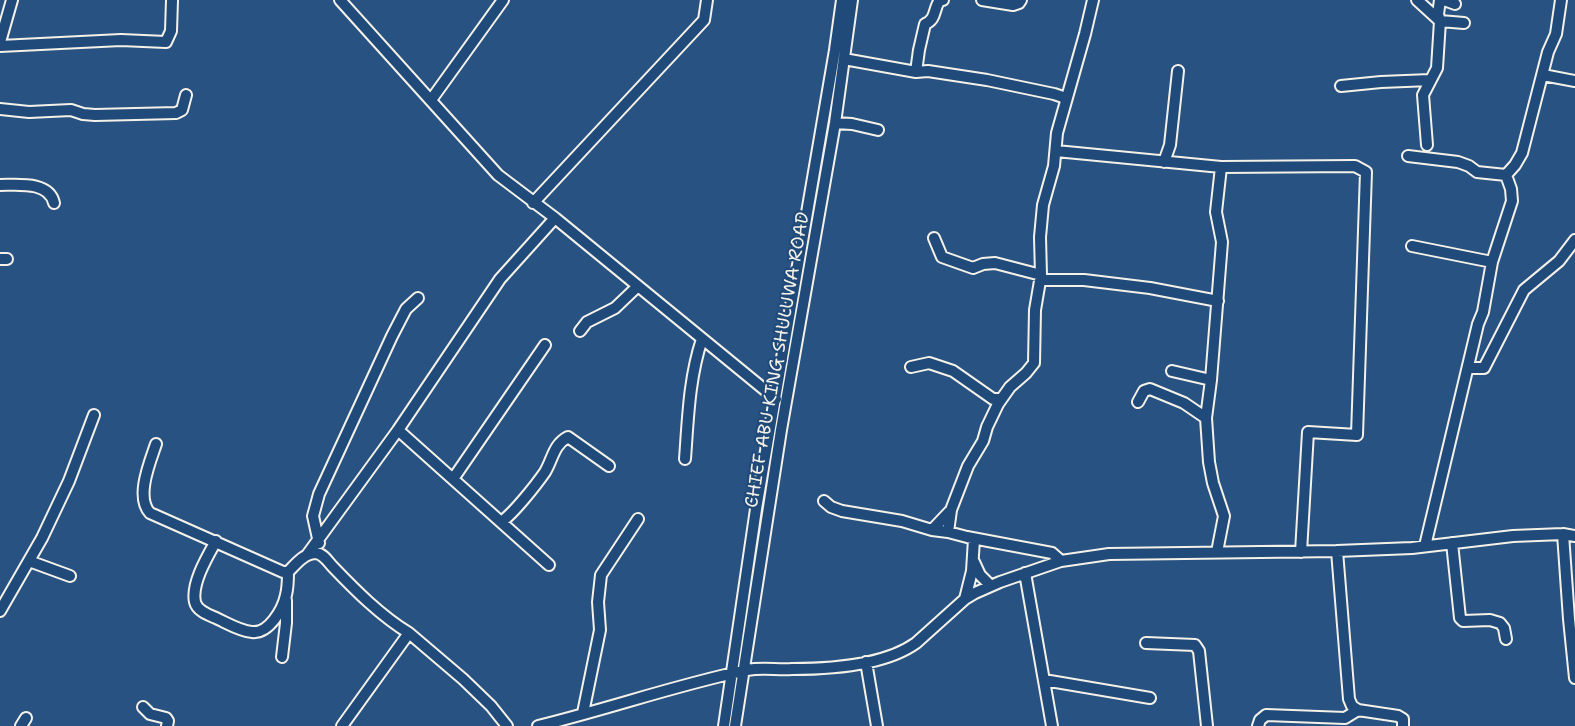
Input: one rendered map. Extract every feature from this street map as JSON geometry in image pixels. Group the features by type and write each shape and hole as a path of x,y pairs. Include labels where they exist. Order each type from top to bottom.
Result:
{"street":[{"path":"0,42 12,0"},
{"path":"0,46 121,40 166,42 171,31 172,0"},
{"path":"340,0 498,175 555,218 776,399"},
{"path":"431,100 503,0"},
{"path":"534,203 704,20 708,0"},
{"path":"724,726 756,509 836,50 842,0"},
{"name":"CHIEF ABU KING SHULUWA ROAD","path":"735,726 781,430 835,123 852,0"},
{"path":"916,72 925,24 931,22 936,5 940,0 943,0"},
{"path":"982,0 1013,5 1021,0"},
{"path":"948,532 950,510 968,466 983,441 997,402 1010,387 1026,374 1034,363 1035,310 1041,277 1040,237 1043,205 1054,166 1058,133 1086,34 1093,0"},
{"path":"1417,0 1440,21 1464,23"},
{"path":"1427,145 1423,95 1436,68 1440,0"},
{"path":"1444,0 1455,4"},
{"path":"1506,175 1522,153 1548,52 1556,34 1561,0"},
{"path":"844,59 916,72 928,71 996,82 1054,94 1063,97 1066,101"},
{"path":"1164,162 1170,145 1178,71"},
{"path":"1543,75 1575,81"},
{"path":"1341,86 1430,80"},
{"path":"0,109 29,112 71,110 95,115 176,113 182,110 186,95"},
{"path":"835,123 852,124 878,130"},
{"path":"1056,151 1221,167 1355,166 1366,172 1357,435 1308,432 1301,552"},
{"path":"1408,156 1458,162 1469,166 1477,172 1506,175"},
{"path":"1217,552 1224,516 1213,483 1209,462 1206,418 1211,380 1222,242 1216,212 1221,167"},
{"path":"1425,546 1478,324 1483,312 1492,262 1512,201 1511,189 1506,175"},
{"path":"0,185 40,188 50,194 54,203"},
{"path":"282,657 286,623 288,572 306,555 318,540 398,430 500,279 555,218"},
{"path":"934,238 942,257 967,267 973,268 983,264 994,263 1041,277 1150,288 1218,301"},
{"path":"1468,368 1484,368 1524,290 1559,262 1575,240"},
{"path":"1412,246 1492,262"},
{"path":"801,253 812,255"},
{"path":"580,332 587,322 615,308 638,286"},
{"path":"323,556 313,516 319,494 392,336 406,309 418,298"},
{"path":"685,459 689,398 697,354 702,339"},
{"path":"453,479 545,345"},
{"path":"911,367 929,363 953,371 997,402"},
{"path":"1172,370 1211,380"},
{"path":"1138,402 1144,391 1150,389 1184,404 1206,418"},
{"path":"0,611 29,561 69,481 94,416"},
{"path":"398,430 549,565"},
{"path":"501,522 511,514 540,478 546,470 555,448 564,439 571,438 609,466"},
{"path":"156,444 144,484 144,498 147,509 152,514 288,572"},
{"path":"824,501 831,507 842,511 902,521 974,539 1052,553 1061,561"},
{"path":"932,530 950,510"},
{"path":"583,713 600,630 598,602 601,574 638,519"},
{"path":"538,726 676,687 757,668 823,668 866,662 891,656 909,648 926,635 965,599 991,586 1061,561 1109,554 1337,551 1425,546 1513,536 1563,534 1575,536"},
{"path":"1563,534 1568,619 1575,678"},
{"path":"965,599 973,561 974,539"},
{"path":"216,541 198,576 196,584 195,602 201,610 253,633 266,627 273,620 286,597"},
{"path":"1452,543 1460,618 1463,621 1490,620 1500,623 1504,628 1506,639"},
{"path":"1337,551 1349,700 1352,706 1358,710 1398,716 1403,720 1403,726"},
{"path":"306,555 315,553 323,556 359,592 392,621 464,679 491,706 507,726"},
{"path":"29,561 70,576"},
{"path":"973,561 980,575 991,586"},
{"path":"1025,573 1052,726"},
{"path":"342,726 409,633"},
{"path":"1146,643 1195,645 1199,651 1207,726"},
{"path":"866,662 876,726"},
{"path":"1044,680 1150,698"},
{"path":"143,707 150,714 166,718 168,721 167,726"},
{"path":"1258,726 1260,720 1266,715 1345,718 1358,710"}]}
